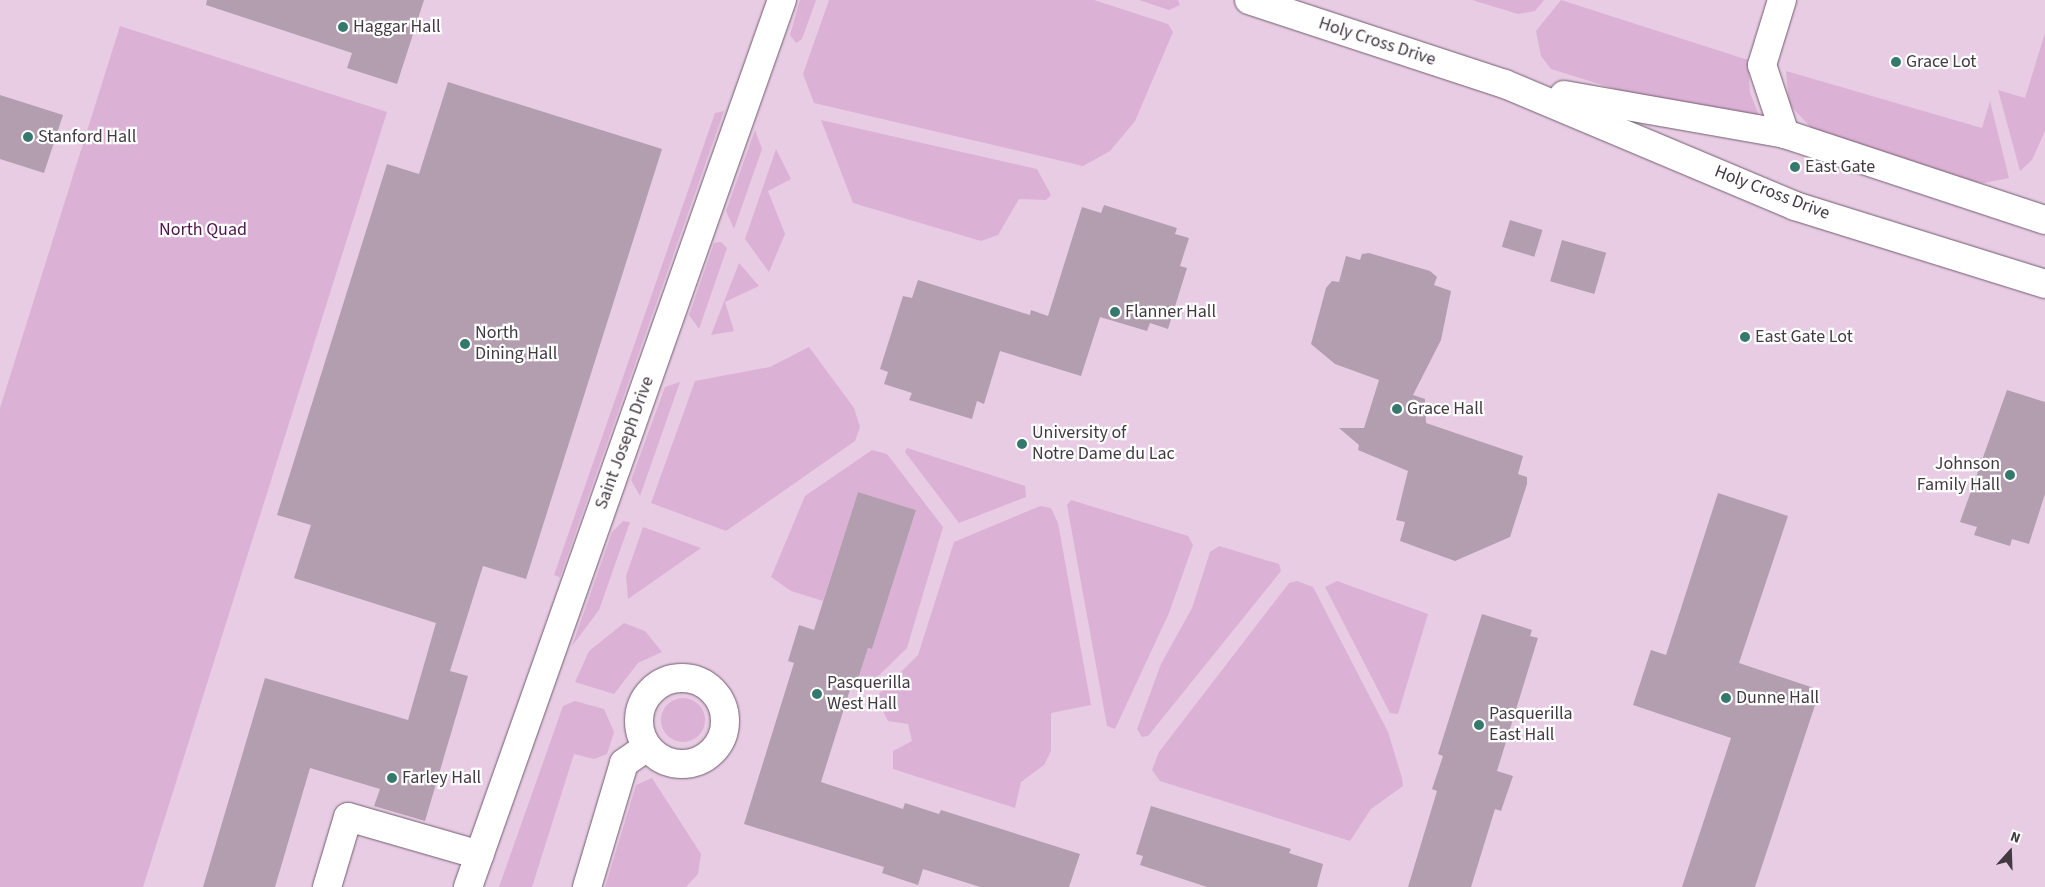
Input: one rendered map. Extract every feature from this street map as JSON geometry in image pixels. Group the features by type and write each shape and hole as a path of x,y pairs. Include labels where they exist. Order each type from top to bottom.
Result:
{"street":[{"name":"Saint Joseph Drive","path":"468,887 782,0"},
{"name":"Holy Cross Drive","path":"1249,0 1506,84 1795,206 2045,284"},
{"path":"1782,0 1762,64 1785,134"},
{"name":"Holy Cross Drive","path":"1506,84 1785,134 2045,220"},
{"path":"587,887 624,763 647,747"},
{"path":"327,887 348,817 480,855"}],"shaded area":[{"name":"University of Notre Dame du Lac","path":"0,0 2045,0 2045,887 0,887"}],"green space":[{"path":"800,0 816,0 802,39 796,43 790,35"},
{"path":"829,0 1094,0 1168,24 1173,32 1135,121 1110,151 1083,166 814,103 803,74"},
{"path":"1139,0 1178,0 1180,5 1169,10"},
{"path":"1472,0 1544,0 1535,11 1518,14"},
{"path":"1561,0 1748,60 1750,93 1761,120 1673,107 1551,69 1541,56 1536,31"},
{"name":"North Quad","path":"120,26 387,112 143,887 0,887 0,408"},
{"path":"2045,33 2045,131 2032,160 2020,171 1998,90 2025,98"},
{"path":"1786,71 1982,128 1990,101 2009,178 1984,183 1968,181 1818,135 1789,104"},
{"path":"724,111 559,577 554,575 715,113"},
{"path":"821,120 1037,169 1051,195 1046,200 1019,199 998,235 981,241 853,203"},
{"path":"755,130 762,149 734,229 726,211"},
{"path":"776,149 791,179 768,191 785,234 769,272 745,239"},
{"path":"721,242 727,248 699,329 689,315 714,243"},
{"path":"739,263 759,286 725,302 734,331 711,335"},
{"path":"809,347 854,408 860,427 855,441 726,531 651,503 695,381 770,367"},
{"path":"680,382 640,496 631,480 665,387"},
{"path":"907,448 1025,486 1026,497 959,523 905,452"},
{"path":"872,450 887,454 943,527 907,648 869,685 857,682 868,648 872,649 916,510 858,492 823,601 791,591 771,577 805,496"},
{"path":"1071,500 1188,536 1193,545 1169,613 1115,729 1107,726 1067,505"},
{"path":"1040,506 1051,508 1058,523 1091,705 1051,713 1051,751 1044,765 1021,782 1015,808 893,769 893,751 912,741 908,724 888,721 876,697 918,655 954,542"},
{"path":"623,521 630,522 599,610 572,646 612,532"},
{"path":"643,527 701,548 628,599 626,576"},
{"path":"1219,546 1279,564 1281,571 1148,736 1142,737 1137,729 1161,664 1192,608 1210,552"},
{"path":"1297,581 1313,587 1388,732 1402,778 1403,786 1371,809 1350,841 1160,781 1152,770 1159,752 1289,583"},
{"path":"1337,581 1428,614 1398,714 1390,713 1325,587"},
{"path":"624,623 645,631 662,652 638,663 614,694 575,682 589,651"},
{"path":"687,698 699,704 704,712 704,728 699,736 691,741 679,742 667,736 662,728 661,716 667,704 675,699"},
{"path":"575,701 604,709 614,732 607,754 594,759 574,754 532,887 499,887 563,706"},
{"path":"652,778 701,854 698,874 686,887 605,887 636,785"}],"building":[{"name":"Haggar Hall","path":"207,0 424,0 397,84 347,68 352,53 206,5"},
{"name":"North Dining Hall","path":"448,82 662,149 526,579 483,566 450,671 468,676 425,821 374,806 380,789 310,768 275,887 203,887 265,678 408,720 436,623 294,578 311,525 277,515 387,164 419,174"},
{"name":"Stanford Hall","path":"0,95 63,115 44,173 0,159"},
{"name":"Flanner Hall","path":"1104,205 1177,228 1175,234 1189,238 1180,266 1187,268 1168,329 1150,323 1147,331 1100,317 1081,376 1000,351 984,404 977,401 972,419 909,400 912,393 884,384 888,372 880,369 903,296 912,298 918,280 1030,315 1031,310 1048,316 1082,207 1101,213"},
{"path":"1510,220 1543,230 1534,257 1502,247"},
{"path":"1562,240 1606,253 1594,294 1550,281"},
{"name":"Grace Hall","path":"1369,253 1430,271 1437,277 1434,285 1451,291 1441,340 1413,395 1425,399 1426,423 1523,456 1518,474 1527,477 1527,484 1510,537 1455,561 1400,541 1405,522 1396,520 1408,471 1358,450 1359,445 1339,428 1364,428 1379,380 1335,364 1311,344 1326,288 1332,281 1339,282 1346,256 1360,260 1362,254"},
{"name":"Johnson Family Hall","path":"2007,390 2045,402 2045,494 2029,544 2012,539 2010,546 1974,535 1977,527 1960,522"},
{"name":"Pasquerilla West Hall","path":"858,492 916,510 872,649 868,648 857,682 853,680 821,782 903,809 905,803 939,814 941,810 1080,854 1069,887 980,887 923,869 918,885 882,873 884,867 744,824 794,663 788,661 799,625 814,630"},
{"name":"Dunne Hall","path":"1718,493 1788,516 1739,663 1820,690 1755,887 1682,887 1731,738 1633,705 1651,650 1666,655"},
{"name":"Pasquerilla East Hall","path":"1482,614 1532,630 1530,636 1538,638 1497,771 1513,776 1501,811 1495,809 1471,887 1408,887 1437,791 1432,789 1443,756 1438,754"},
{"path":"1151,806 1291,849 1289,853 1323,864 1317,887 1207,887 1140,865 1143,856 1136,854"}],"place":[{"name":"Haggar Hall","path":"343,27"},
{"name":"Grace Lot","path":"1896,62"},
{"name":"Stanford Hall","path":"28,137"},
{"name":"East Gate","path":"1795,167"},
{"name":"Flanner Hall","path":"1115,312"},
{"name":"East Gate Lot","path":"1745,337"},
{"name":"North Dining Hall","path":"465,344"},
{"name":"Grace Hall","path":"1397,409"},
{"name":"University of Notre Dame du Lac","path":"1022,444"},
{"name":"Johnson Family Hall","path":"2010,475"},
{"name":"Pasquerilla West Hall","path":"817,694"},
{"name":"Dunne Hall","path":"1726,698"},
{"name":"Pasquerilla East Hall","path":"1479,725"},
{"name":"Farley Hall","path":"392,778"}]}
